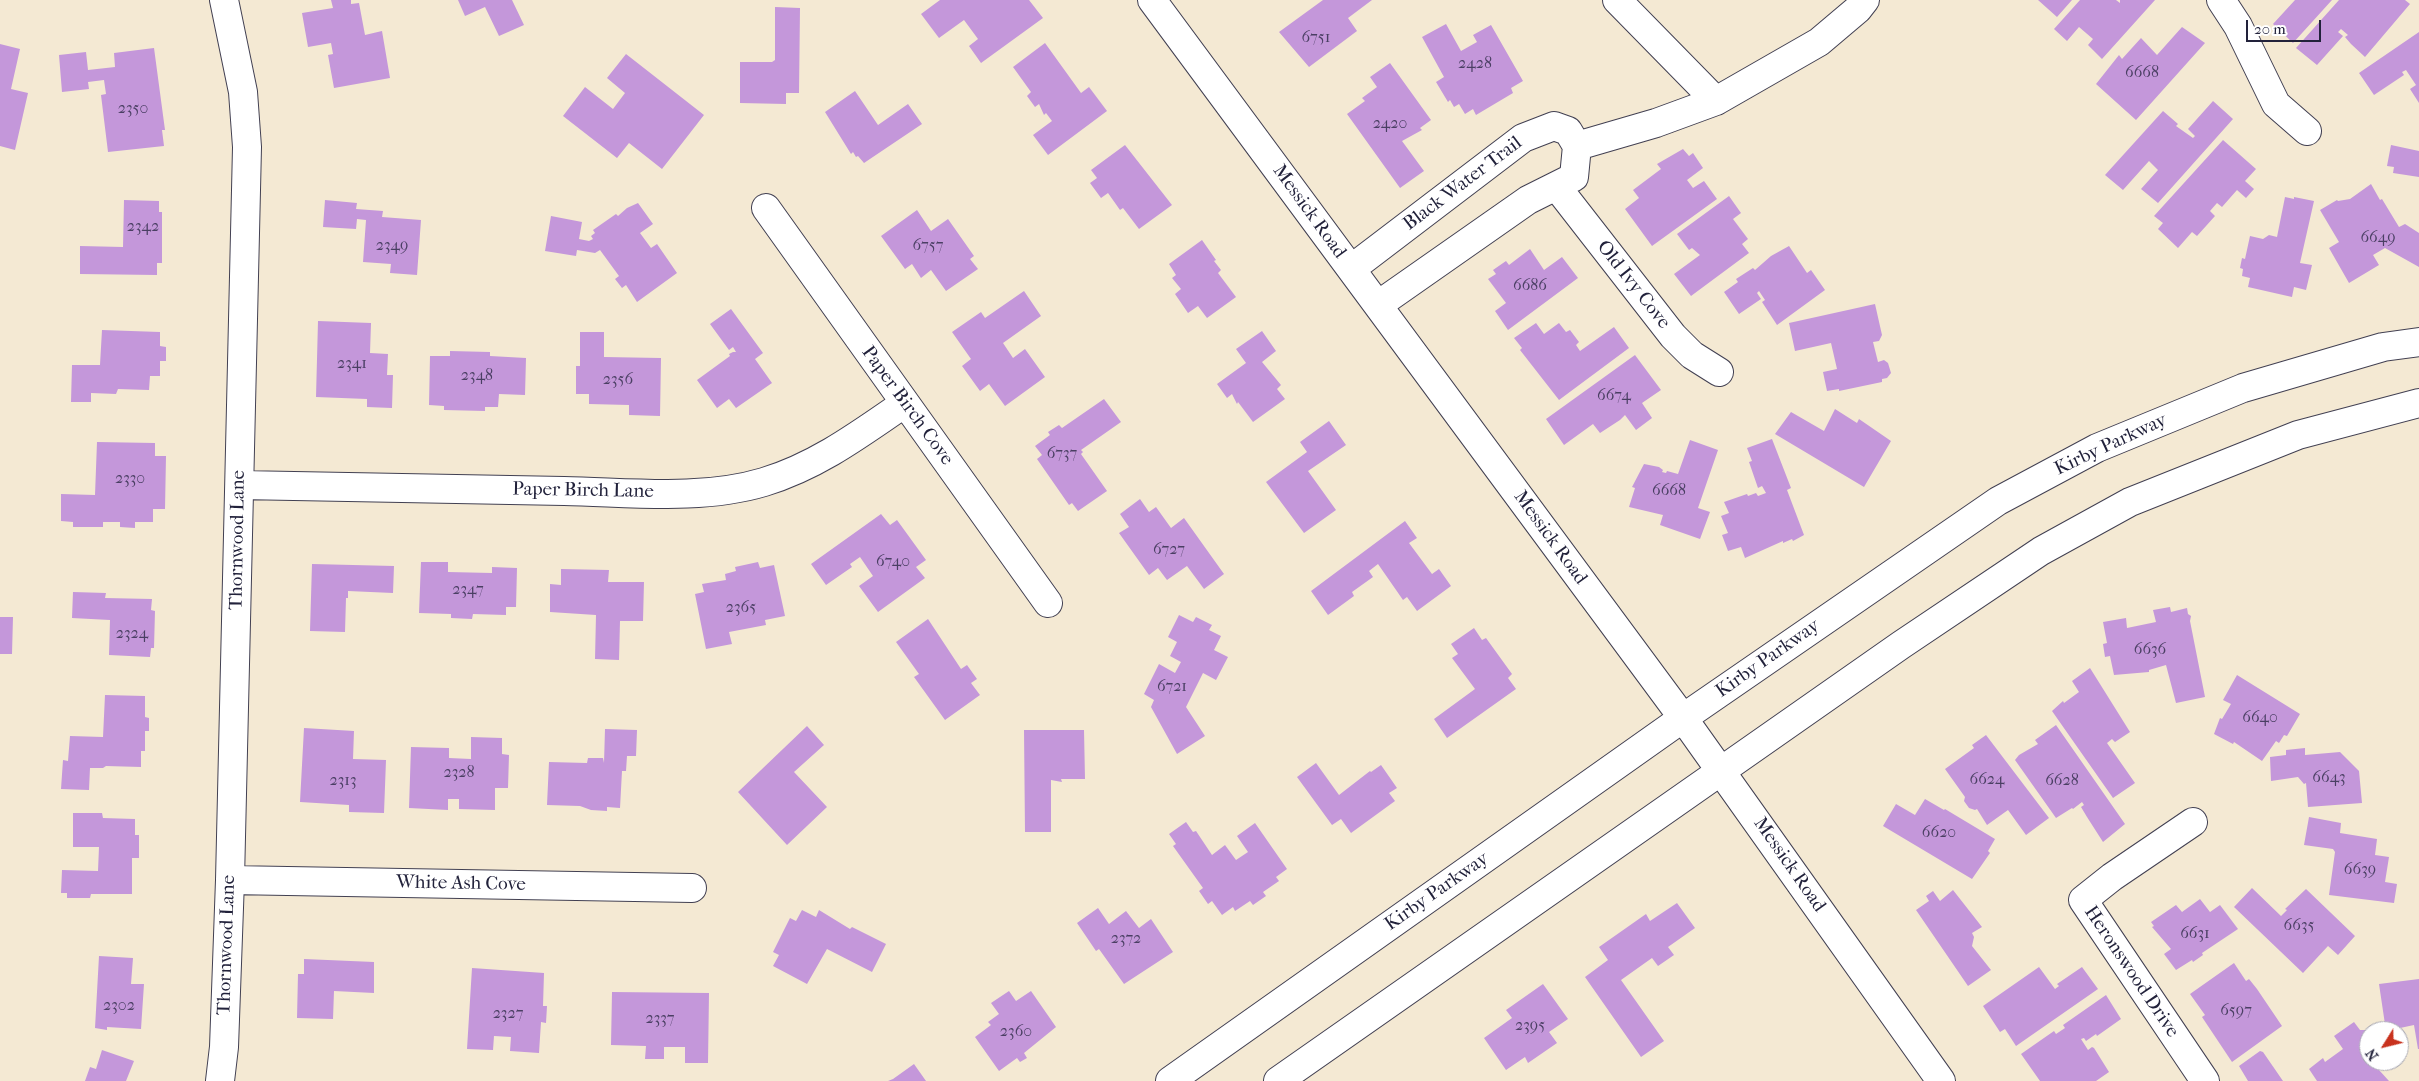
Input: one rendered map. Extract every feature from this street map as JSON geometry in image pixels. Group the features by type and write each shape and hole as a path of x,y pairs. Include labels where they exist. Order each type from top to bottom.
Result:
{"street":[{"name":"Thornwood Lane","path":"220,1081 224,1047 230,880 247,147 243,92 224,0"},
{"name":"Messick Road","path":"1152,0 1722,771 1941,1081"},
{"path":"1616,0 1716,101"},
{"path":"1378,305 1528,200 1574,178 1577,146 1656,123 1716,101 1819,42 1865,0"},
{"path":"2221,0 2238,26 2276,104 2307,131"},
{"name":"Black Water Trail","path":"1351,269 1523,138 1554,126 1568,132 1577,146"},
{"name":"Old Ivy Cove","path":"1557,187 1673,336 1692,355 1720,372"},
{"name":"Paper Birch Cove","path":"766,208 1048,604"},
{"name":"Kirby Parkway","path":"1170,1081 1683,718 1998,501 2097,448 2243,388 2383,347 2419,342"},
{"path":"1278,1081 1901,645 2041,551 2130,502 2298,435 2419,403"},
{"name":"Paper Birch Lane","path":"240,484 656,492 730,489 762,482 799,470 828,455 905,404"},
{"name":"Heronswood Drive","path":"2193,822 2112,877 2083,900 2205,1081"},
{"name":"White Ash Cove","path":"230,880 692,888"}],"building":[{"path":"331,0 351,0 351,4 359,3 365,35 382,31 390,78 334,88 328,55 333,54 331,43 308,47 302,13 333,8"},
{"path":"458,0 512,0 524,25 499,36 485,7 465,16"},
{"path":"940,0 1029,0 1043,18 981,63 969,46 978,39 964,20 939,38 921,14"},
{"path":"1323,0 1372,0 1348,18 1357,31 1309,67 1279,32"},
{"path":"2038,0 2072,0 2057,17"},
{"path":"2080,0 2116,0 2120,3 2120,0 2155,0 2102,59 2088,45 2093,39 2079,27 2067,41 2054,29"},
{"path":"2295,0 2332,0 2293,43 2273,24"},
{"path":"2339,0 2405,0 2410,4 2365,57 2345,37 2348,35 2341,29 2338,32 2343,36 2317,65 2296,48"},
{"path":"775,7 800,8 799,93 786,93 786,104 740,103 740,62 772,62 775,60"},
{"path":"1446,24 1461,51 1477,42 1473,35 1491,25 1523,81 1511,88 1513,93 1476,115 1473,109 1465,114 1459,104 1454,107 1450,100 1448,102 1436,82 1444,77 1422,37"},
{"path":"2182,27 2205,43 2136,120 2096,84 2119,55 2122,59 2141,38 2157,55"},
{"path":"2419,32 2419,103 2410,89 2416,85 2406,70 2402,72 2404,75 2374,95 2359,73"},
{"path":"1045,43 1081,93 1089,87 1107,111 1048,155 1033,135 1052,121 1046,113 1044,115 1039,104 1035,107 1027,96 1031,92 1013,67"},
{"path":"0,44 20,49 11,89 28,93 15,150 0,146"},
{"path":"154,48 165,130 162,130 164,146 108,152 101,95 106,94 104,80 88,82 89,89 62,92 59,55 86,52 88,70 115,67 114,53"},
{"path":"626,54 704,115 662,169 629,143 617,158 563,116 585,87 613,109 625,93 607,78"},
{"path":"1390,63 1431,120 1420,128 1422,130 1402,141 1424,171 1400,188 1347,114 1365,101 1362,98 1377,87 1370,77"},
{"path":"855,91 878,125 908,104 922,124 864,163 853,152 851,154 825,112"},
{"path":"2213,101 2233,119 2158,203 2141,189 2158,170 2149,161 2123,190 2105,175 2163,111 2178,124 2176,126 2193,138 2195,136 2188,129"},
{"path":"2223,140 2256,169 2245,181 2254,189 2246,198 2237,190 2222,207 2217,203 2210,211 2215,216 2197,236 2192,232 2178,248 2158,229 2163,223 2154,216"},
{"path":"1125,145 1172,205 1139,229 1123,208 1120,210 1108,193 1101,198 1090,183 1097,178 1091,170"},
{"path":"2391,145 2419,151 2419,177 2393,173 2394,167 2387,166"},
{"path":"1683,149 1689,156 1693,153 1703,168 1687,180 1693,188 1704,181 1717,199 1652,246 1625,209 1639,198 1633,190 1661,169 1657,164"},
{"path":"2371,184 2399,227 2405,224 2419,233 2419,267 2385,248 2373,255 2379,265 2349,283 2329,248 2339,242 2320,210 2337,200 2350,199"},
{"path":"1729,196 1741,213 1733,219 1748,239 1742,244 1749,253 1691,296 1674,274 1700,255 1692,248 1689,250 1677,234"},
{"path":"2285,197 2314,201 2300,263 2312,265 2306,290 2294,287 2292,297 2248,287 2250,278 2242,276 2243,269 2240,268 2242,258 2245,259 2250,236 2263,239 2269,235 2277,237"},
{"path":"124,200 159,201 159,212 162,212 162,263 157,263 157,275 80,274 80,246 123,247"},
{"path":"325,200 357,203 356,209 383,211 382,217 421,220 417,275 390,273 391,264 363,262 366,220 357,219 356,229 323,227"},
{"path":"638,203 653,224 640,233 651,248 657,244 677,273 637,302 626,285 622,288 615,279 619,276 600,250 595,253 577,250 576,256 545,251 551,216 582,222 579,239 589,241 593,239 591,236 595,233 593,230 616,214 618,216 627,208"},
{"path":"917,210 931,231 948,219 974,256 970,259 978,269 946,291 931,270 921,278 912,264 905,269 881,236"},
{"path":"1202,240 1221,270 1218,273 1236,297 1207,318 1198,306 1188,313 1175,294 1181,289 1172,278 1176,275 1169,264"},
{"path":"1789,246 1807,273 1811,270 1825,290 1777,325 1762,302 1765,300 1759,291 1757,293 1761,299 1739,314 1724,292 1738,282 1736,279 1753,268 1755,270 1771,256"},
{"path":"1530,249 1544,270 1562,257 1578,278 1508,330 1495,311 1506,303 1488,279 1496,274 1493,270 1506,261 1509,265"},
{"path":"1024,291 1041,316 1003,343 1013,358 1025,349 1045,377 1005,406 989,384 980,391 962,366 971,359 952,332 981,312 985,318"},
{"path":"1875,304 1882,335 1879,341 1873,342 1878,362 1884,360 1888,363 1891,373 1887,378 1882,379 1882,382 1839,391 1839,389 1827,391 1823,372 1837,369 1831,343 1795,351 1789,323"},
{"path":"731,309 763,353 755,359 772,383 736,408 729,399 717,408 697,380 730,356 729,354 736,352 733,347 729,350 710,324"},
{"path":"318,321 371,323 370,353 388,354 387,375 393,375 392,408 367,407 367,399 316,397"},
{"path":"1536,323 1544,334 1559,323 1566,332 1570,330 1579,342 1576,345 1580,351 1614,327 1629,348 1559,400 1520,350 1522,348 1514,338"},
{"path":"102,330 160,332 160,346 166,347 166,361 160,361 160,376 150,376 149,390 118,389 116,394 91,393 91,402 71,402 72,365 100,365"},
{"path":"1262,331 1276,351 1262,362 1281,385 1277,389 1285,399 1253,422 1238,402 1237,404 1232,394 1227,398 1217,384 1246,363 1236,349"},
{"path":"580,332 604,332 604,357 661,358 660,416 629,415 629,405 589,404 589,394 576,394 576,366 580,366"},
{"path":"450,351 490,352 490,356 526,358 525,395 499,394 498,407 485,407 485,411 444,410 444,406 429,405 430,356 450,356"},
{"path":"1635,355 1661,390 1642,403 1652,418 1636,430 1625,415 1600,433 1593,424 1564,445 1546,419"},
{"path":"1104,399 1121,422 1081,450 1083,452 1081,454 1107,491 1078,511 1072,503 1069,505 1037,459 1042,455 1035,446 1050,435 1048,432 1059,425 1062,428"},
{"path":"1835,409 1857,423 1859,419 1891,441 1864,487 1775,434 1791,412 1824,431"},
{"path":"1329,421 1346,445 1308,471 1336,510 1304,533 1266,482 1307,452 1300,442"},
{"path":"1772,439 1791,488 1787,490 1804,535 1793,541 1792,539 1783,543 1783,541 1745,558 1741,547 1728,551 1722,535 1728,533 1721,516 1729,513 1724,502 1747,494 1748,496 1756,493 1758,496 1766,493 1762,486 1758,488 1749,462 1752,461 1747,448"},
{"path":"1690,440 1718,450 1698,508 1710,512 1700,539 1660,525 1663,515 1629,507 1635,488 1632,487 1644,464 1659,467 1663,470 1662,472 1666,473 1667,471 1678,474"},
{"path":"97,442 155,443 155,456 166,456 165,509 153,509 153,522 135,522 135,528 120,527 120,522 103,522 103,527 73,527 73,522 61,521 61,494 95,495"},
{"path":"1140,499 1149,512 1156,507 1171,528 1184,518 1224,574 1204,589 1187,566 1167,580 1158,568 1149,575 1119,533 1129,527 1120,514"},
{"path":"881,514 890,525 897,520 926,560 916,567 925,578 878,612 859,586 873,576 860,557 850,564 852,567 826,585 811,564"},
{"path":"1405,521 1417,538 1409,543 1432,574 1439,569 1451,586 1417,611 1407,597 1403,600 1378,564 1369,571 1373,577 1352,592 1354,596 1328,615 1311,591"},
{"path":"421,562 448,562 448,572 492,573 492,567 517,568 516,607 506,607 506,615 473,614 472,619 451,618 451,614 419,613"},
{"path":"758,562 760,568 774,565 785,616 765,620 766,625 729,632 732,644 706,649 695,594 704,592 702,584 726,580 725,574 736,571 735,567"},
{"path":"312,564 394,566 393,593 348,591 345,632 310,631"},
{"path":"561,569 609,570 608,582 644,582 643,621 620,621 619,660 595,659 596,615 550,612 550,584 561,585"},
{"path":"73,592 106,593 105,598 152,599 151,610 155,611 154,648 151,648 150,657 109,655 110,620 72,618"},
{"path":"2170,607 2171,612 2187,608 2188,614 2191,616 2190,621 2205,697 2176,703 2166,665 2149,670 2149,672 2114,675 2110,656 2105,657 2103,644 2107,643 2103,622 2126,618 2127,628 2156,622 2153,610"},
{"path":"1179,615 1193,622 1196,617 1212,625 1209,630 1221,636 1214,650 1228,657 1216,680 1203,673 1186,707 1205,736 1177,754 1151,707 1154,700 1144,694 1159,664 1175,673 1181,662 1170,656 1177,642 1168,637"},
{"path":"0,617 13,617 12,654 0,654"},
{"path":"928,619 961,669 967,665 977,679 971,683 980,695 945,720 914,677 919,674 896,642"},
{"path":"1474,628 1482,640 1486,638 1512,674 1508,678 1516,689 1447,738 1434,719 1475,689 1452,658 1458,654 1451,644"},
{"path":"2090,668 2130,732 2115,742 2112,739 2107,743 2135,783 2113,798 2052,711 2063,701 2064,703 2079,692 2072,681"},
{"path":"2237,675 2300,714 2287,736 2284,735 2279,743 2276,741 2262,761 2234,742 2233,744 2214,734 2220,718 2222,719 2231,704 2223,700"},
{"path":"105,695 145,696 145,717 149,718 149,731 145,731 145,751 141,751 141,767 106,766 103,768 90,768 89,790 61,789 63,760 68,761 70,736 103,737"},
{"path":"2056,725 2125,824 2103,842 2081,807 2084,805 2082,802 2056,818 2015,760 2019,755 2038,744 2035,740"},
{"path":"807,726 824,745 794,772 827,807 787,845 738,792"},
{"path":"304,728 354,731 353,759 386,760 384,813 349,812 349,805 300,802"},
{"path":"605,729 637,730 636,756 627,756 626,771 622,771 620,808 607,807 607,811 591,810 580,806 547,805 549,762 587,763 588,758 603,758 604,763"},
{"path":"1024,730 1084,730 1085,779 1061,779 1062,782 1051,780 1051,832 1025,832"},
{"path":"1986,735 2049,818 2026,835 2008,810 1987,825 1977,809 1969,808 1964,801 1965,797 1945,769 1974,748 1972,745"},
{"path":"471,737 502,738 502,754 509,755 508,788 495,788 495,810 459,809 459,799 448,799 448,810 409,808 411,747 449,748 449,758 471,759"},
{"path":"2305,748 2305,755 2340,752 2359,771 2362,803 2308,807 2306,783 2304,784 2298,777 2271,781 2270,757 2286,755 2286,750"},
{"path":"1316,763 1339,795 1370,771 1381,765 1397,788 1389,793 1395,801 1351,833 1341,819 1332,825 1297,777"},
{"path":"1925,799 1995,839 1988,851 1990,853 1972,879 1883,826 1896,804 1915,815"},
{"path":"73,813 102,813 103,818 135,819 135,835 139,835 139,858 132,858 132,894 91,894 90,898 67,898 67,893 61,893 62,870 98,871 99,847 73,847"},
{"path":"2309,817 2341,823 2340,833 2377,839 2375,855 2389,857 2385,882 2397,884 2394,903 2329,895 2335,852 2333,849 2304,845"},
{"path":"1186,822 1193,832 1196,831 1212,855 1225,845 1236,860 1248,852 1237,836 1255,823 1287,869 1276,877 1279,881 1263,892 1266,896 1253,905 1250,901 1235,911 1233,907 1222,915 1212,901 1208,904 1199,891 1203,888 1173,846 1176,844 1169,834"},
{"path":"2252,888 2281,916 2287,910 2285,909 2306,889 2355,936 2338,955 2328,946 2303,973 2234,907"},
{"path":"1953,890 1982,927 1972,933 1974,937 1972,946 1991,970 1968,986 1916,910 1929,901 1926,896 1933,891 1940,901"},
{"path":"2200,899 2210,912 2220,905 2238,929 2202,953 2203,955 2193,962 2192,960 2176,970 2164,954 2171,949 2152,927 2154,926 2151,922 2176,905 2182,912"},
{"path":"1677,903 1695,928 1668,947 1674,955 1658,966 1652,958 1621,980 1664,1041 1641,1057 1585,977 1608,960 1599,947 1646,914 1650,921"},
{"path":"1098,908 1109,924 1126,911 1139,928 1151,919 1173,952 1124,984 1099,949 1096,951 1077,923"},
{"path":"802,910 816,917 819,910 850,929 852,927 886,944 872,972 827,949 807,984 773,966 779,955 773,952 790,918 796,921"},
{"path":"99,956 133,958 131,984 144,984 141,1029 107,1027 107,1030 95,1028"},
{"path":"304,959 374,962 374,993 334,991 333,1019 297,1018 298,974 304,974"},
{"path":"2234,963 2246,981 2249,979 2257,989 2282,1026 2232,1062 2202,1017 2205,1015 2190,994"},
{"path":"2039,967 2055,989 2059,986 2057,984 2082,967 2098,989 2016,1046 2005,1029 2000,1032 1983,1006"},
{"path":"472,968 544,973 543,1006 547,1006 546,1023 541,1022 539,1053 510,1051 511,1037 494,1036 493,1050 467,1049"},
{"path":"2419,979 2419,1049 2414,1025 2409,1026 2409,1021 2385,1021 2379,984"},
{"path":"1543,984 1568,1019 1549,1032 1557,1043 1528,1063 1525,1057 1506,1070 1484,1038 1512,1018 1506,1010"},
{"path":"1009,991 1016,1001 1031,991 1056,1027 1024,1053 1027,1058 1020,1062 1017,1058 999,1071 975,1037 991,1025 988,1022 999,1014 991,1003"},
{"path":"612,992 709,993 708,1063 685,1063 685,1047 664,1047 664,1059 645,1059 646,1046 611,1045"},
{"path":"2106,995 2121,1019 2097,1036 2096,1034 2086,1041 2084,1038 2081,1039 2088,1050 2092,1047 2094,1048 2109,1072 2096,1081 2040,1081 2021,1054 2054,1031 2056,1034 2065,1028 2063,1025"},
{"path":"2354,1022 2359,1029 2359,1071 2380,1071 2389,1081 2317,1081 2309,1069 2323,1058 2325,1062 2343,1049 2334,1036"},
{"path":"102,1050 134,1061 126,1081 85,1081 90,1067 96,1069"},
{"path":"2260,1051 2263,1052 2283,1081 2248,1081 2239,1066"},
{"path":"914,1064 926,1081 888,1081 893,1079"}]}
